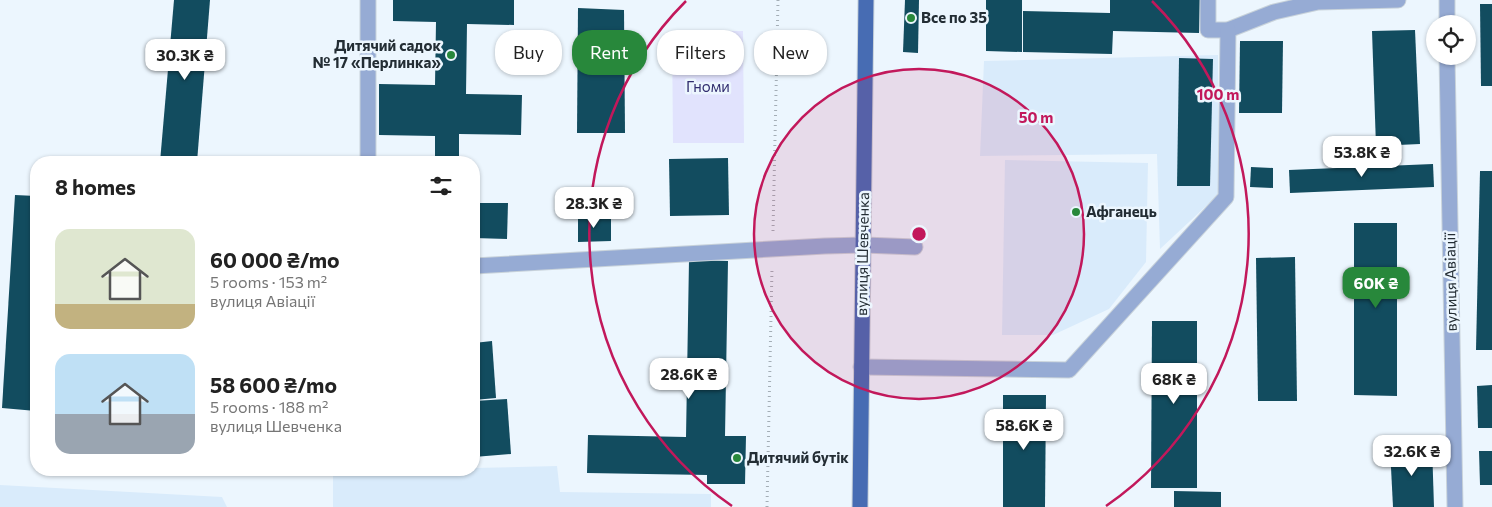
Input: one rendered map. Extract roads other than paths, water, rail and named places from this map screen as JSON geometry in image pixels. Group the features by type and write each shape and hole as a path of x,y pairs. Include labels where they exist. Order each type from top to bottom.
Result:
{"main road":[{"name":"вулиця Шевченка","path":"860,507 866,0"}],"street":[{"path":"368,0 368,156"},
{"path":"1208,0 1208,30 1228,30 1274,12 1318,2 1398,0"},
{"path":"1446,0 1447,15"},
{"path":"861,367 1069,370 1226,197 1228,30"},
{"name":"вулиця Авіації","path":"1448,65 1455,507"},
{"path":"480,266 864,245 915,247"}],"place":[{"name":"Все по 35","path":"911,18"},
{"name":"Дитячий садок № 17 «Перлинка»","path":"451,55"},
{"name":"Афганець","path":"1076,212"},
{"name":"Дитячий бутік","path":"737,458"}],"park label":[{"name":"Гноми","path":"708,87"}]}
